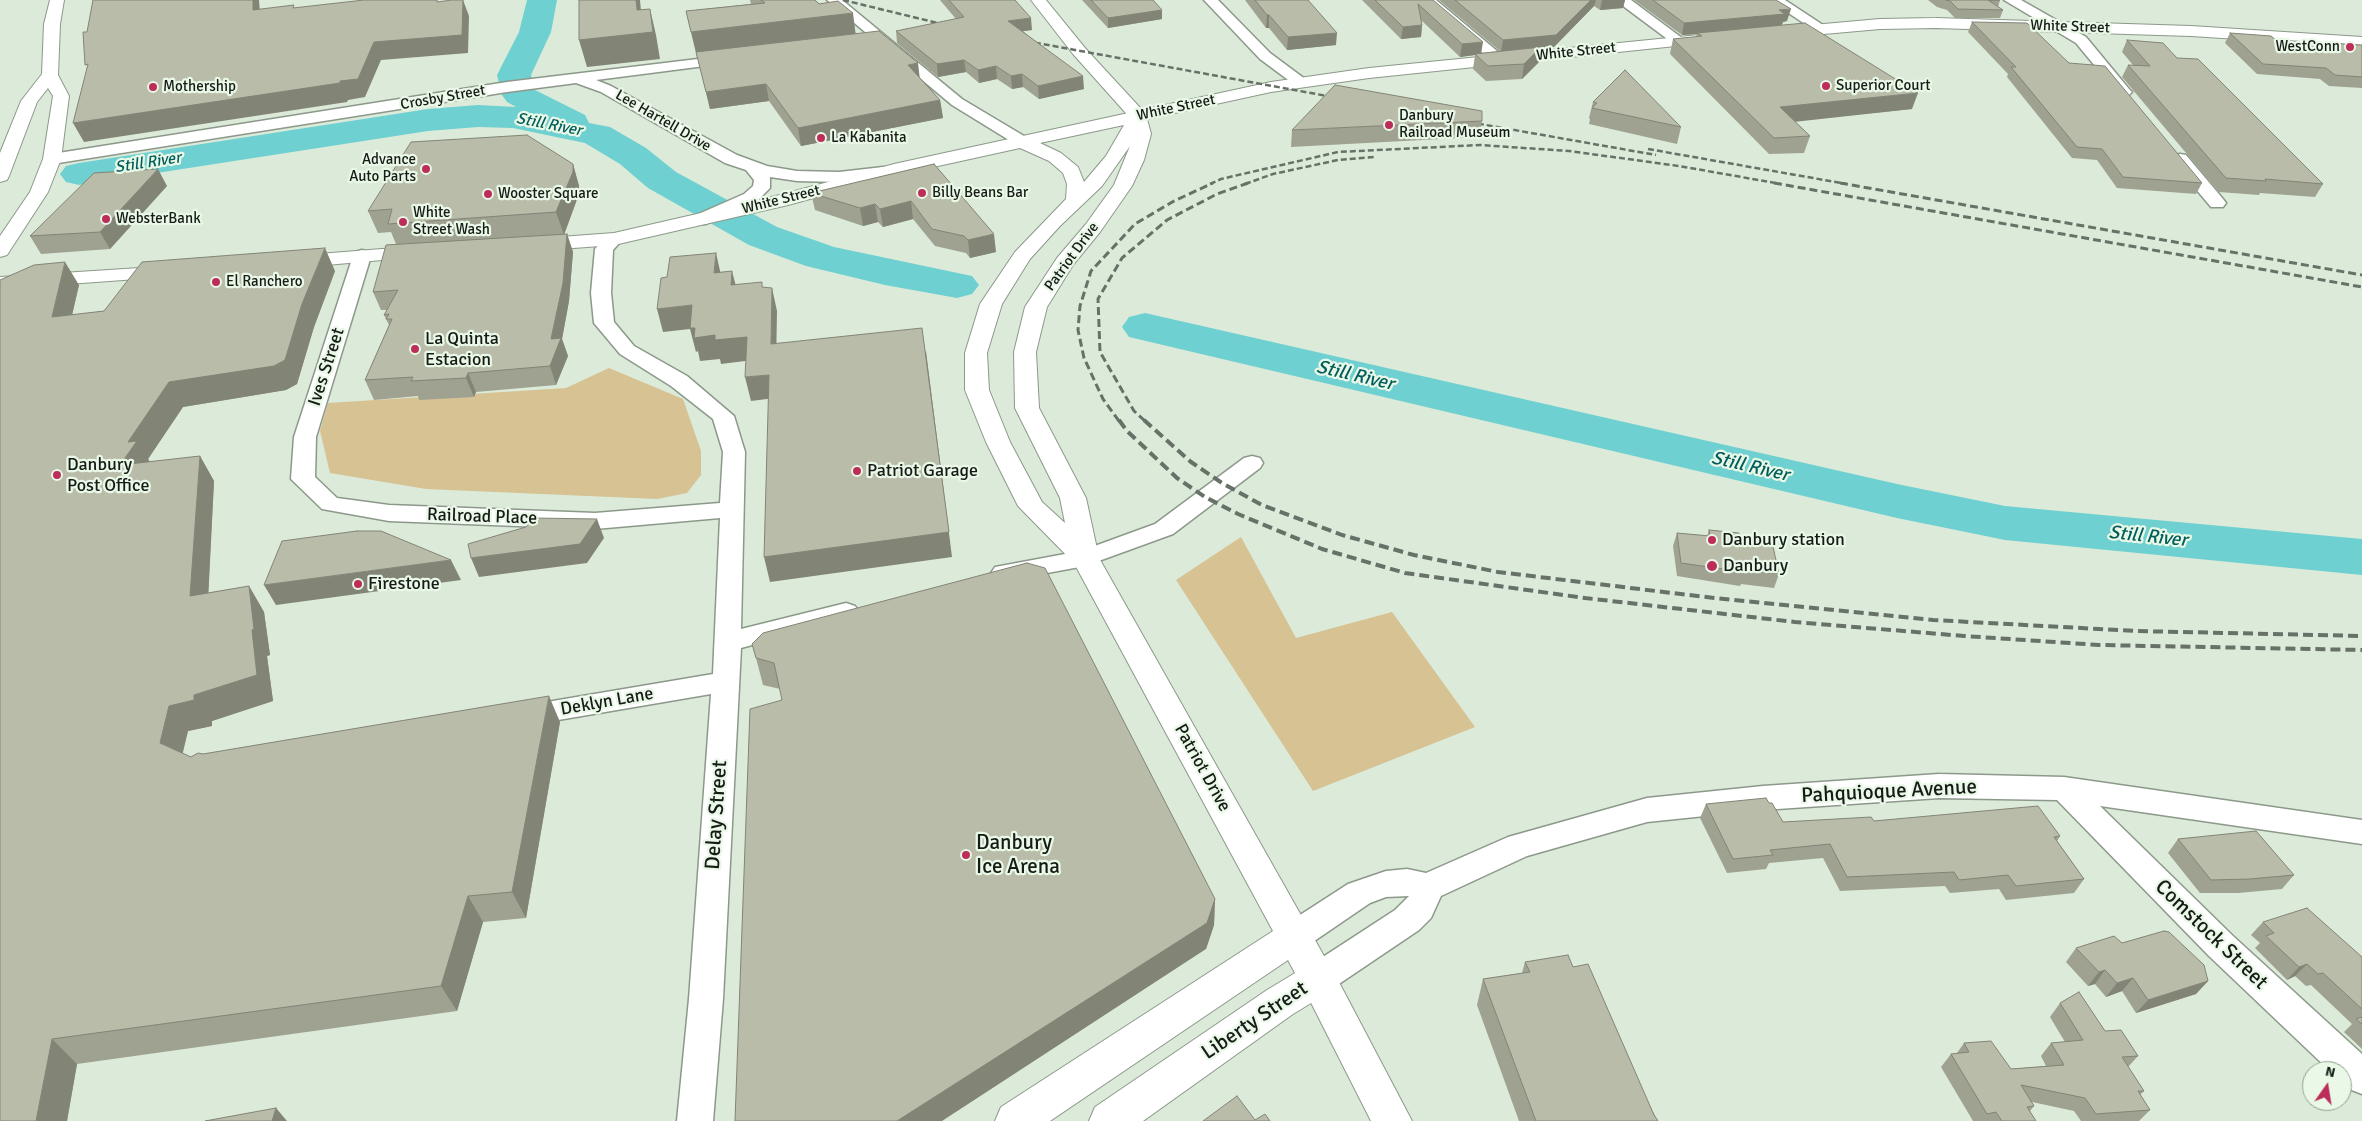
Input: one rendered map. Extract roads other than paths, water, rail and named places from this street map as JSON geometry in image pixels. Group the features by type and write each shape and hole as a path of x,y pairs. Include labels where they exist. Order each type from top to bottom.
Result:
{"main road":[{"path":"0,251 39,192 52,159 61,96 50,75 52,24 57,0"},
{"path":"1038,0 1079,51 1138,116"},
{"name":"White Street","path":"1764,34 1880,24 1936,23 2191,31 2362,42"},
{"name":"White Street","path":"517,246 614,239 693,221 758,201 1138,116 1300,82 1498,59 1726,37"},
{"path":"1,170 29,102 50,75"},
{"name":"Patriot Drive","path":"1138,116 1114,158 1095,182 1022,256 991,304 976,353 977,390 998,442 1031,506 1085,558 1318,979"},
{"name":"Patriot Drive","path":"1085,558 1073,498 1028,408 1025,352 1036,307 1064,262 1093,228 1123,186 1135,160 1142,134 1138,116"},
{"name":"Patriot Drive","path":"1023,142 1055,157 1071,171 1076,184 1076,200"},
{"name":"Crosby Street","path":"1,170 52,159"},
{"path":"272,264 440,251"},
{"path":"0,283 186,270"},
{"path":"1015,1121 1295,936"},
{"name":"Liberty Street","path":"1109,1121 1280,1002 1318,979 1392,1121"}],"street":[{"path":"834,0 885,40 957,102 1023,142"},
{"path":"1211,0 1265,56 1300,82"},
{"path":"1428,0 1498,59"},
{"path":"1622,0 1679,41"},
{"path":"1776,0 1822,29"},
{"path":"2011,0 2040,18 2060,26 2081,40 2135,104"},
{"path":"866,42 885,40"},
{"name":"Crosby Street","path":"52,159 507,87 744,57"},
{"name":"Lee Hartell Drive","path":"574,78 606,89 731,160 752,167 797,176 839,177 894,170"},
{"path":"2172,150 2217,203"},
{"path":"752,167 763,178 758,201"},
{"name":"Delay Street","path":"614,239 604,249 601,293 604,323 627,350 679,381 723,416 734,452 726,682 706,999 695,1121"},
{"name":"Ives Street","path":"303,479 305,437 362,256"},
{"path":"982,578 1029,567 1085,558 1164,529 1252,463"},
{"name":"Railroad Place","path":"303,479 330,504 389,513 595,521 732,508"},
{"path":"727,642 867,606"},
{"name":"Deklyn Lane","path":"493,722 726,682"},
{"name":"Pahquioque Avenue","path":"1428,887 1519,846 1647,810 1764,798 1939,786 2064,789 2362,832"},
{"name":"Comstock Street","path":"2064,789 2221,946 2362,1078"},
{"path":"1295,936 1359,893 1386,884 1407,882 1428,887 1420,908 1407,920 1374,944 1318,979"}],"waterway":[{"path":"542,0 535,32 514,75 519,95 572,123"},
{"name":"Still River","path":"79,174 428,120 478,116 513,117 597,135 633,156 662,180 763,236 821,257 885,272 957,285"},
{"name":"Still River","path":"1145,327 1897,501 2005,523 2362,557"}],"railway":[{"path":"843,0 950,26"},
{"path":"1026,41 1338,98"},
{"path":"1469,122 1656,155"},
{"path":"1210,184 1221,179 1338,152 1480,145 1569,151 1679,166 1781,184"},
{"path":"1648,149 1847,184"},
{"path":"1245,184 1273,174 1338,160 1374,157"},
{"path":"1119,421 1103,399 1084,358 1078,330 1080,306 1091,271 1135,224 1174,201 1213,183"},
{"path":"1145,421 1134,411 1100,352 1098,299 1122,258 1167,220 1217,194 1248,183"},
{"path":"1774,183 2362,287"},
{"path":"1840,183 2362,275"},
{"path":"1119,420 1127,431 1177,478 1205,497 1238,514 1322,549 1405,573 1585,598 1795,622 1964,636 2099,645 2362,650"},
{"path":"1144,420 1191,462 1222,483 1262,505 1342,535 1414,555 1498,572 1714,598 1933,620 2136,631 2362,636"}],"place":[{"name":"WestConn","path":"2350,47"},
{"name":"Superior Court","path":"1826,86"},
{"name":"Mothership","path":"153,87"},
{"name":"Danbury Railroad Museum","path":"1389,125"},
{"name":"La Kabanita","path":"821,138"},
{"name":"Advance Auto Parts","path":"426,169"},
{"name":"Billy Beans Bar","path":"922,193"},
{"name":"Wooster Square","path":"488,194"},
{"name":"WebsterBank","path":"106,219"},
{"name":"White Street Wash","path":"403,222"},
{"name":"El Ranchero","path":"216,282"},
{"name":"La Quinta Estacion","path":"415,349"},
{"name":"Patriot Garage","path":"857,471"},
{"name":"Danbury Post Office","path":"57,475"},
{"name":"Danbury station","path":"1712,540"},
{"name":"Danbury","path":"1712,566"},
{"name":"Firestone","path":"358,584"},
{"name":"Danbury Ice Arena","path":"966,855"}]}
